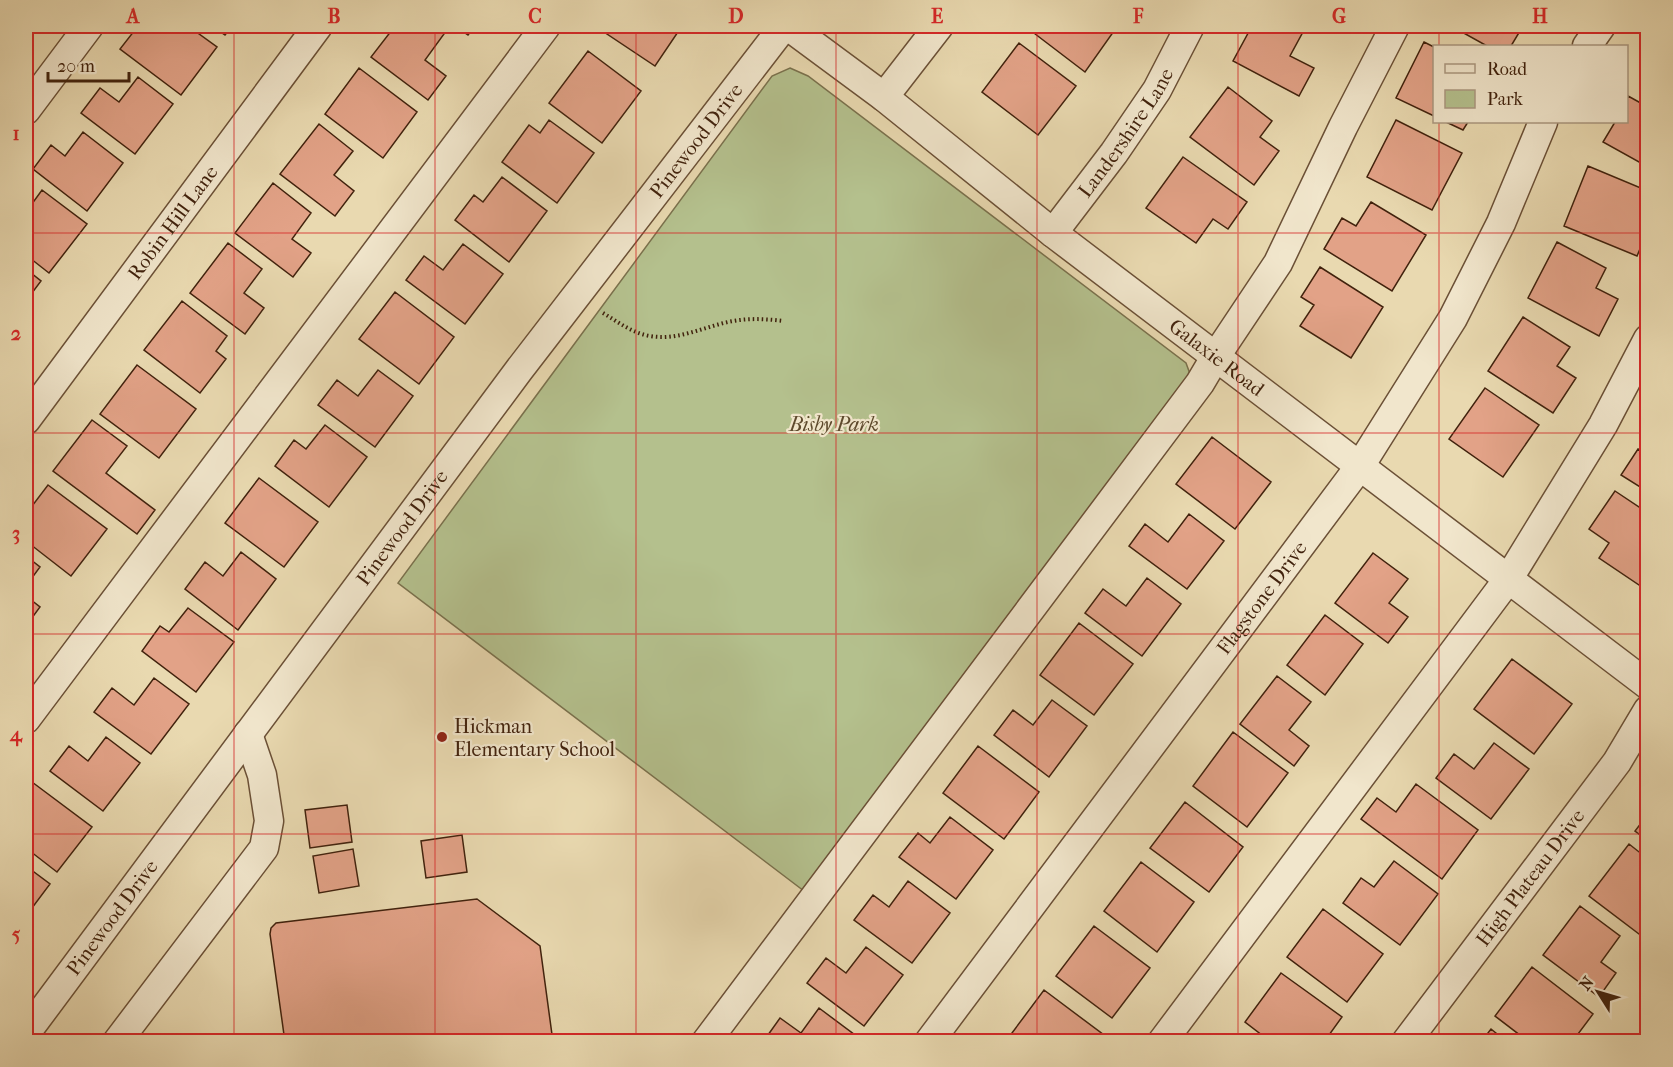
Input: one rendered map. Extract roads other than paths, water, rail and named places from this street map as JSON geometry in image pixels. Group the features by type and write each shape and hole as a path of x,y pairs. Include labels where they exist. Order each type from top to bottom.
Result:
{"street":[{"path":"26,110 89,26"},
{"name":"Robin Hill Lane","path":"26,420 318,26"},
{"path":"26,718 546,26"},
{"name":"Galaxie Road","path":"786,26 884,98 1053,233 1647,685"},
{"name":"Pinewood Drive","path":"26,1033 519,370 786,26"},
{"path":"884,98 939,26"},
{"name":"Landershire Lane","path":"1053,233 1114,153 1157,90 1190,26"},
{"path":"706,1041 1193,393 1278,263 1343,127 1395,26"},
{"path":"1588,45 1601,26"},
{"name":"Flagstone Drive","path":"929,1041 1360,466 1453,318 1501,223 1543,123"},
{"path":"1162,1041 1509,578 1603,424 1647,339"},
{"name":"High Plateau Drive","path":"1406,1041 1617,762 1647,710"},
{"path":"117,1041 264,848 269,821 262,775 248,734"}],"place":[{"name":"Hickman Elementary School","path":"442,737"}],"park label":[{"name":"Bisby Park","path":"834,424"}]}
